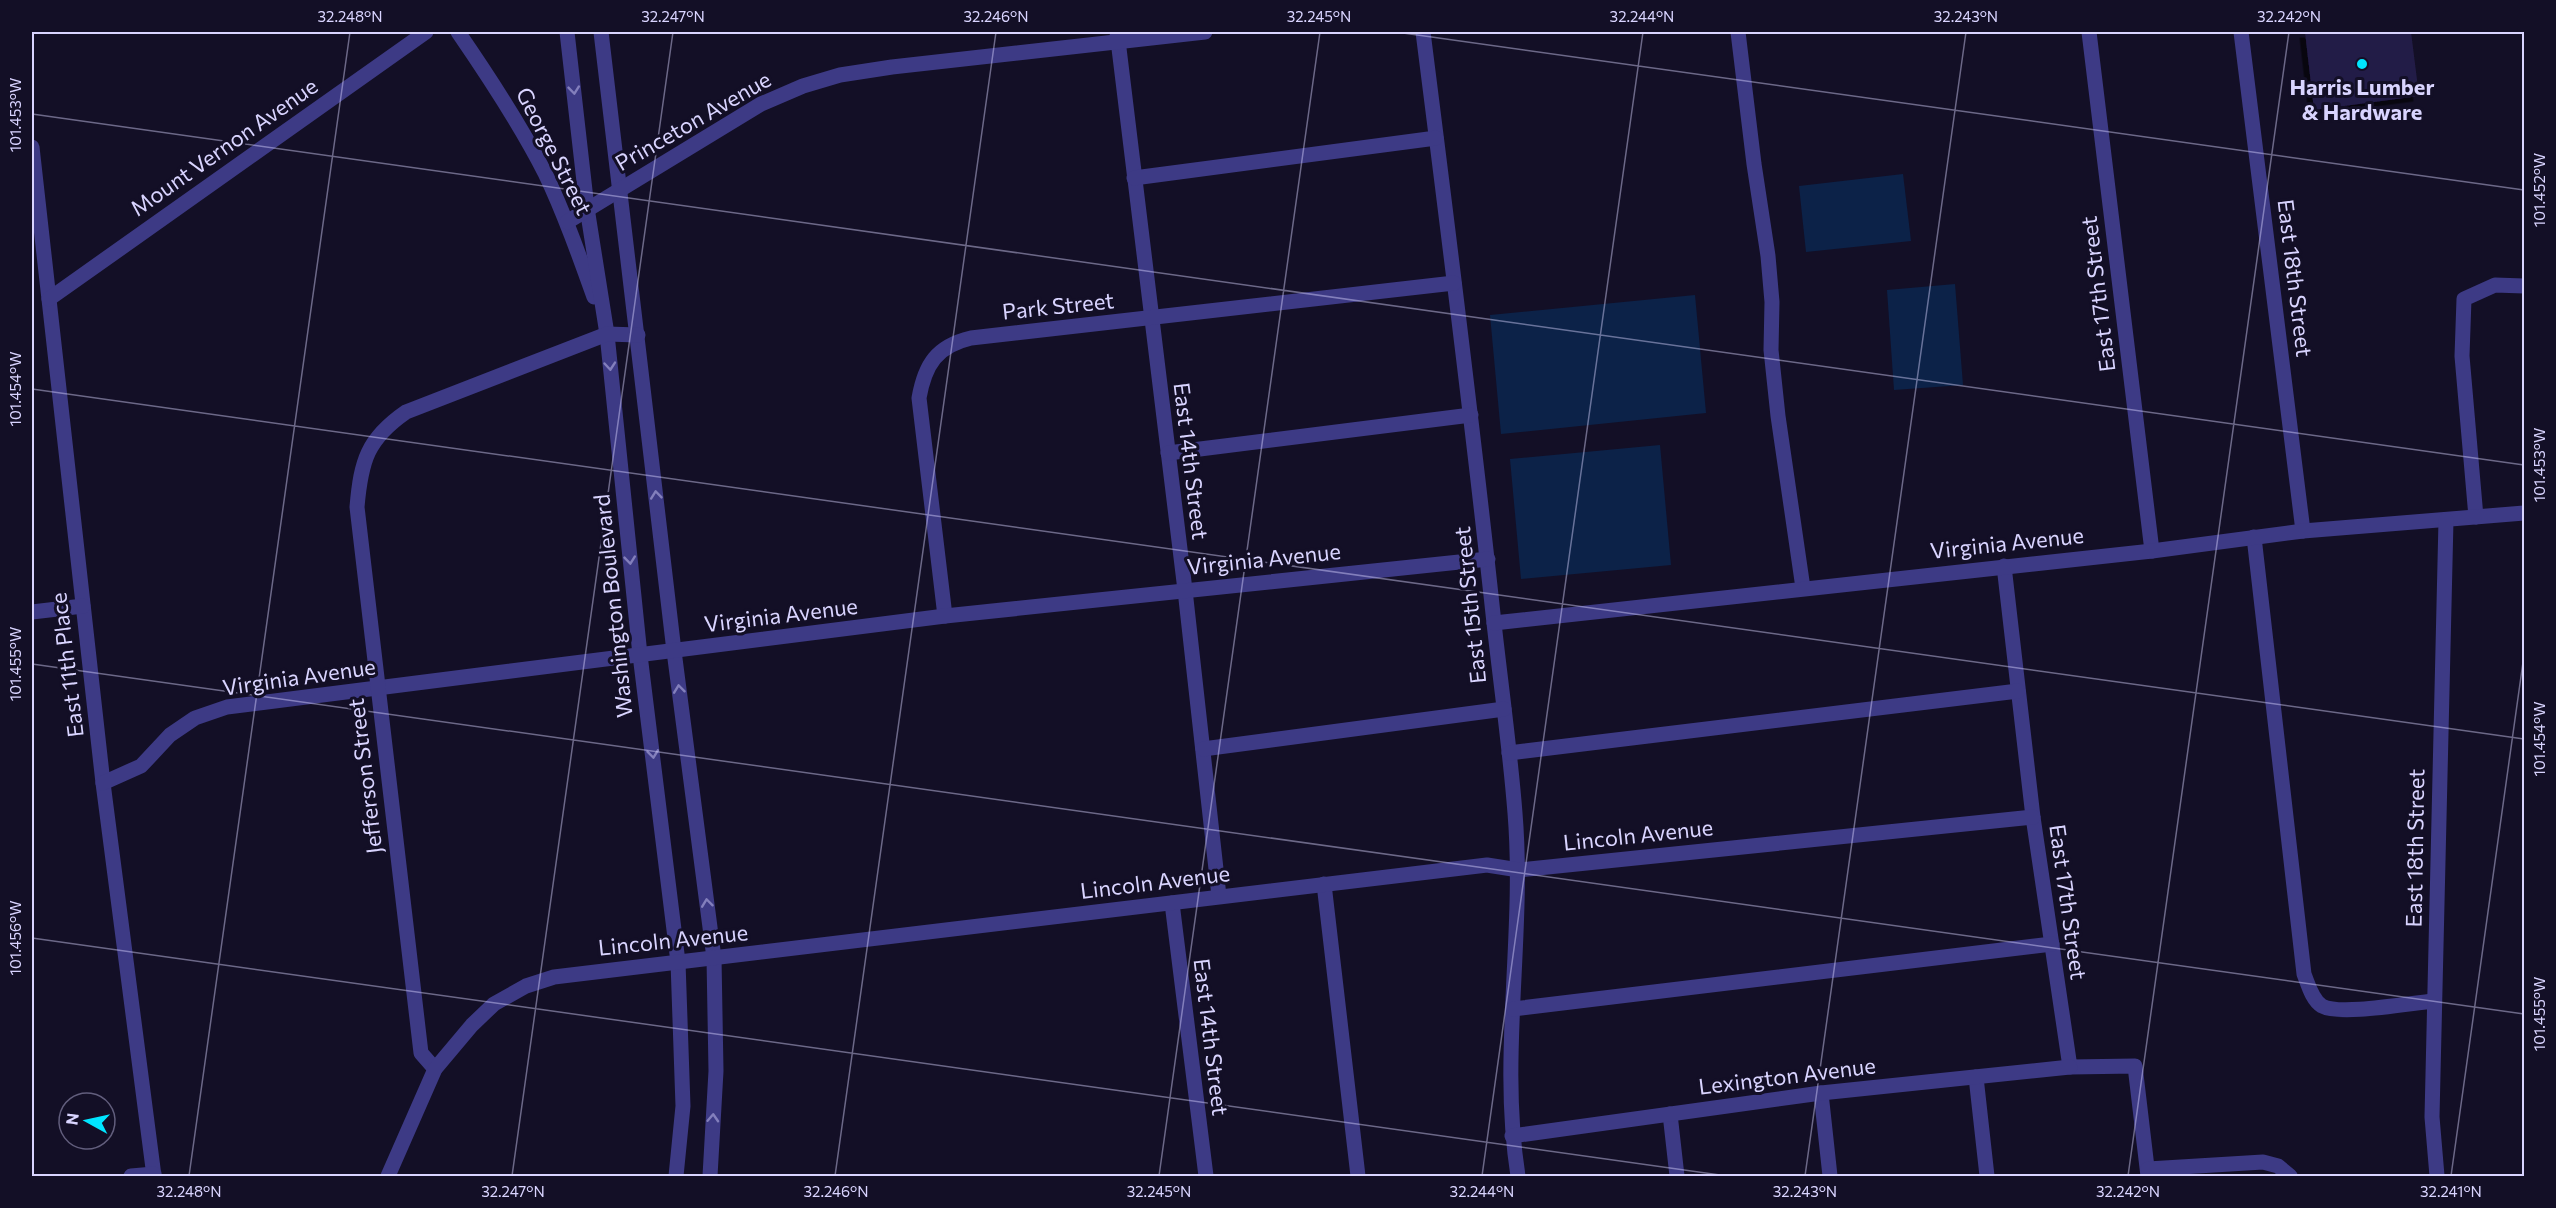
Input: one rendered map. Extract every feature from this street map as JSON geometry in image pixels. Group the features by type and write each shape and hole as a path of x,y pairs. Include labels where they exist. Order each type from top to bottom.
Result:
{"street":[{"name":"Mount Vernon Avenue","path":"49,299 426,32"},
{"name":"George Street","path":"458,32 495,87 544,172 567,222 607,334"},
{"name":"Washington Boulevard","path":"567,32 587,208 607,334 640,655 678,962 683,1106 676,1176"},
{"path":"601,32 674,651 714,958 716,1071 710,1176"},
{"name":"Princeton Avenue","path":"567,222 761,104 803,86 840,75 1117,36 1205,32"},
{"name":"East 15th Street","path":"1423,32 1488,559 1519,870 1510,1083 1512,1136 1518,1176"},
{"path":"1738,32 1768,256 1772,302 1771,350 1778,416 1803,588"},
{"name":"East 17th Street","path":"2089,32 2152,551"},
{"name":"East 18th Street","path":"2241,32 2303,531"},
{"name":"East 14th Street","path":"1117,36 1185,590 1219,896"},
{"path":"1134,178 1436,138"},
{"name":"East 11th Place","path":"32,147 103,783 154,1175"},
{"name":"Park Street","path":"945,616 919,398 921,384 934,358 943,348 953,342 971,338 1454,283"},
{"path":"2476,518 2462,356 2464,299 2495,285 2524,286"},
{"name":"Jefferson Street","path":"435,1069 421,1053 357,507 359,479 370,446 384,427 406,412 607,334 638,335"},
{"path":"1168,453 1471,415"},
{"name":"Virginia Avenue","path":"1494,623 2152,551 2303,531 2524,513"},
{"name":"East 18th Street","path":"2437,1176 2432,1117 2446,520"},
{"path":"2254,537 2304,974 2311,993 2321,1005 2337,1010 2434,1001"},
{"name":"Virginia Avenue","path":"103,783 141,766 170,735 195,718 227,707 945,616 1488,559"},
{"name":"East 17th Street","path":"2004,566 2032,817 2070,1067"},
{"path":"32,612 82,606"},
{"path":"1509,753 2019,691"},
{"path":"1203,749 1504,709"},
{"name":"Lincoln Avenue","path":"388,1176 435,1069 472,1024 494,1004 526,986 554,977 1487,865 1519,870 2032,817"},
{"path":"1324,884 1358,1176"},
{"name":"East 14th Street","path":"1172,903 1206,1176"},
{"path":"1513,1009 2052,944"},
{"path":"2070,1067 2136,1066 2148,1173 2264,1162 2278,1166 2290,1176"},
{"name":"Lexington Avenue","path":"1512,1136 1821,1093 2070,1067"},
{"path":"1976,1077 1987,1176"},
{"path":"1821,1093 1830,1176"},
{"path":"1670,1114 1677,1176"},
{"path":"131,1176 154,1175"}],"water":[{"path":"1903,174 1911,241 1806,252 1799,186"},
{"path":"1955,284 1963,385 1894,390 1887,290"},
{"path":"1695,295 1706,413 1501,434 1490,315"},
{"path":"1660,445 1671,565 1521,579 1510,459"}],"building":[{"name":"Harris Lumber & Hardware","path":"2305,32 2411,32 2419,96 2314,110"}],"place":[{"name":"Harris Lumber & Hardware","path":"2362,64"}]}
